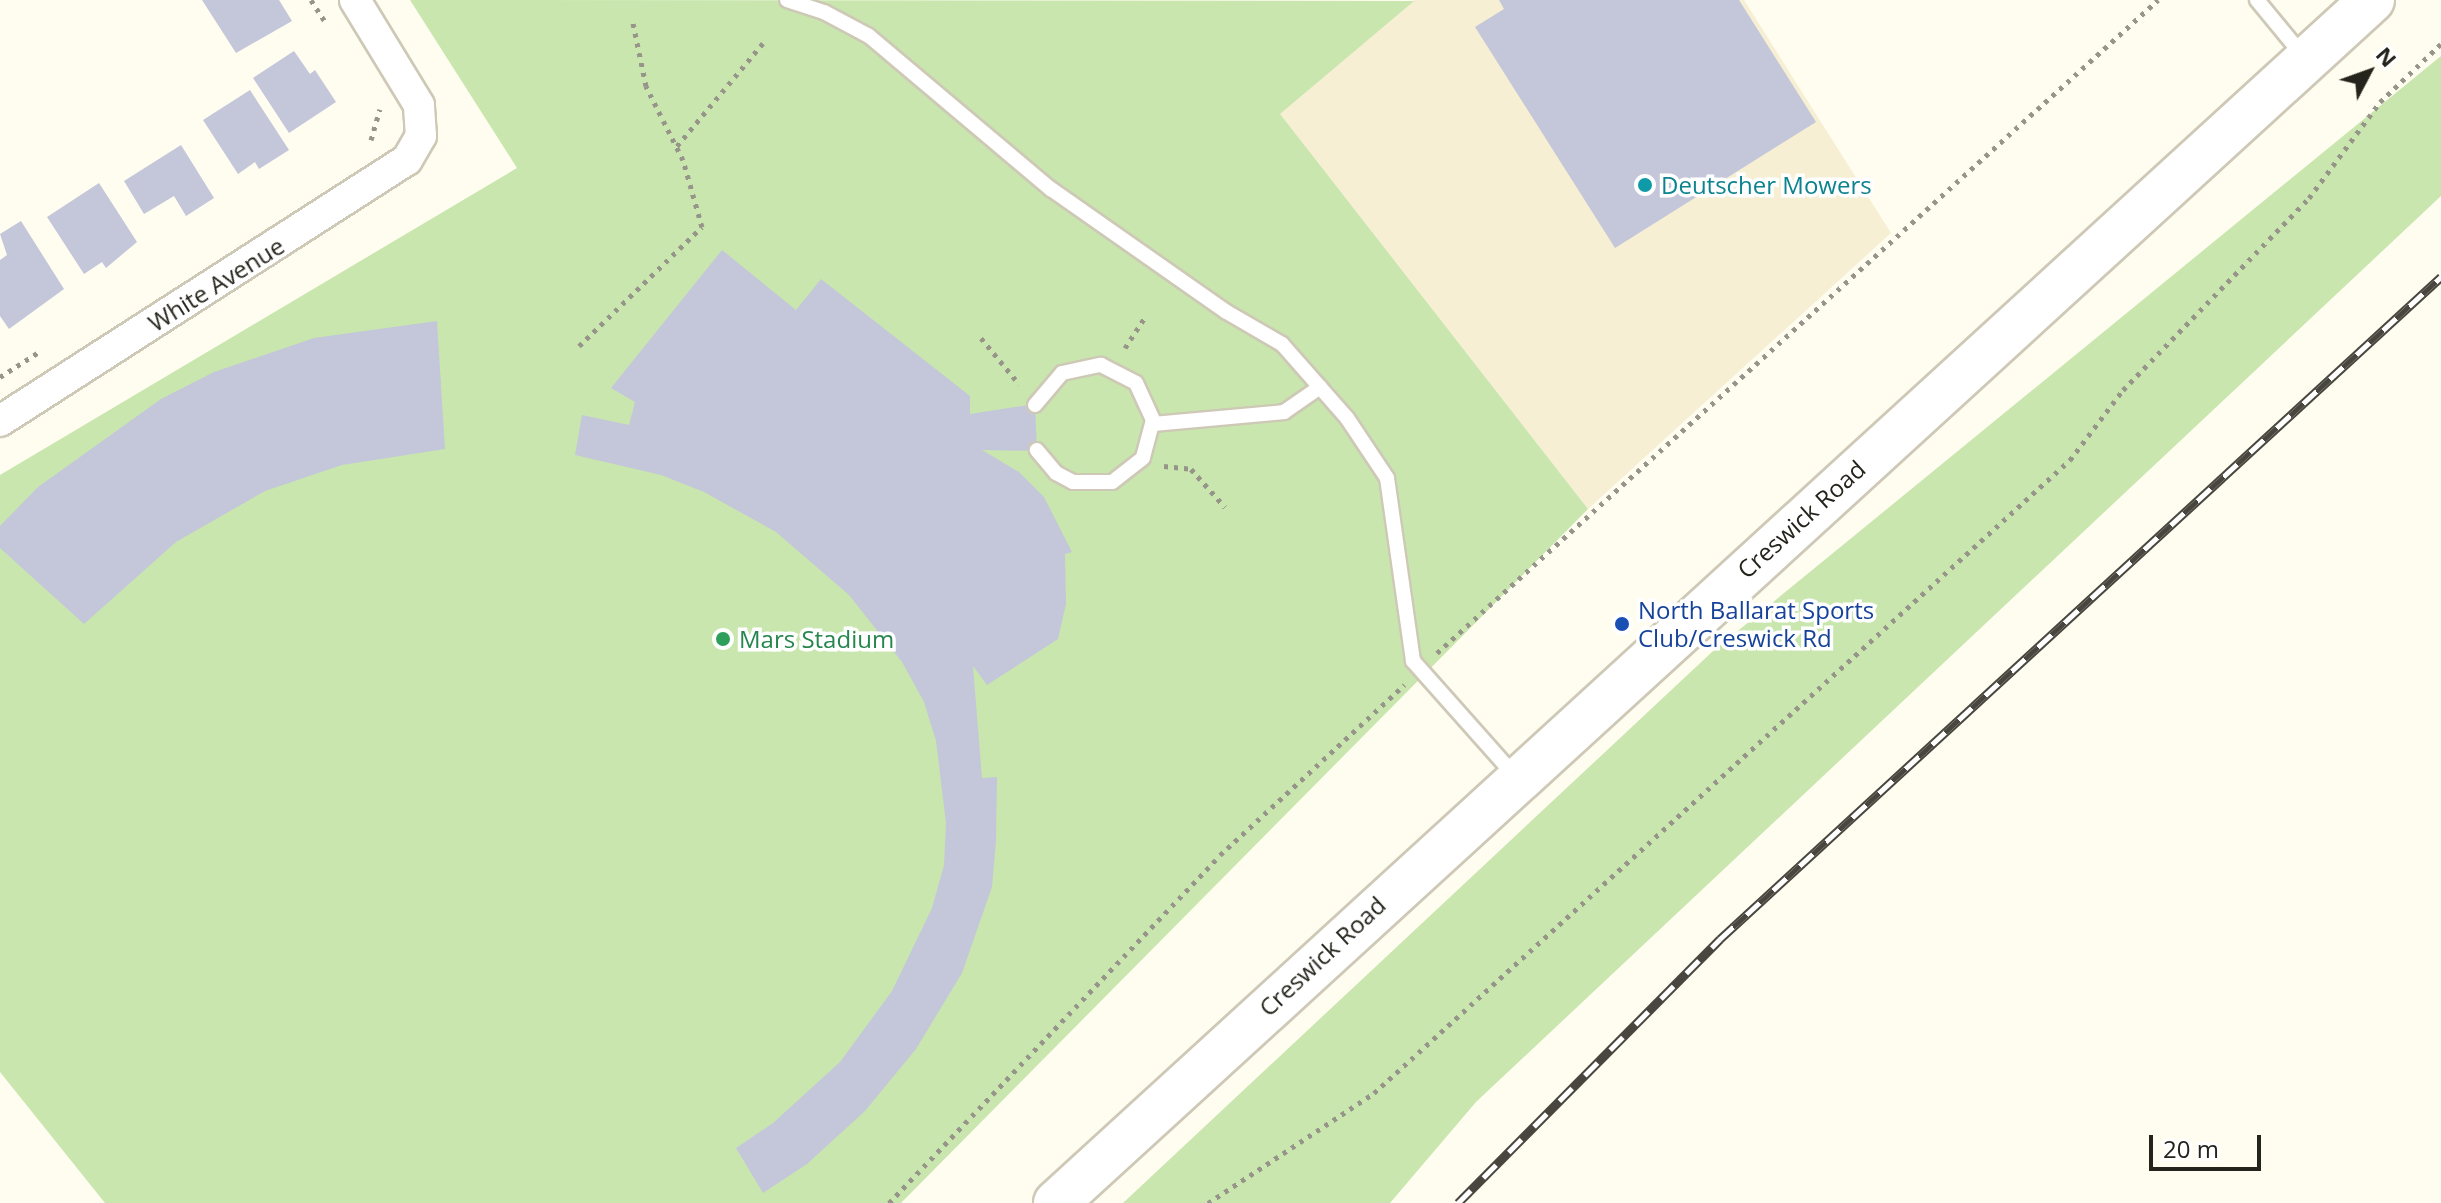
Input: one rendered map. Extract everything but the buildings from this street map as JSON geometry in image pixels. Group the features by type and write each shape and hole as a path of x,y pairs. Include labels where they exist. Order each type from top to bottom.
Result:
{"highway":[{"name":"Creswick Road","path":"1056,1203 1517,778 2372,0"}],"street":[{"name":"White Avenue","path":"0,421 395,170 421,136 421,112 415,93 355,0"}],"lane":[{"path":"787,0 824,12 869,36 1094,221 1225,311 1277,339 1367,444 1387,478 1406,634 1419,670 1517,778"},
{"path":"2257,0 2307,60"},
{"path":"1035,405 1053,378 1071,368 1113,368 1143,391 1153,424 1139,463 1112,482 1083,485 1056,473 1037,450"},
{"path":"1153,424 1284,412 1320,387"}],"path":[{"path":"311,0 335,37"},
{"path":"889,1203 1220,855 1419,670 2158,0"},
{"path":"579,346 701,232 700,210 676,146 646,86 633,23"},
{"path":"676,146 763,43"},
{"path":"1208,1203 1374,1093 2070,460 2123,390 2309,198 2380,102 2441,44"},
{"path":"361,146 375,138 381,111 374,98"},
{"path":"1113,368 1144,319"},
{"path":"981,338 1015,375"},
{"path":"0,377 54,343"},
{"path":"1139,463 1191,469 1225,507"}],"shaded area":[{"path":"1414,0 1744,0 1891,233 1588,509 1279,114"}],"green space":[{"name":"Mars Stadium","path":"410,0 1414,1 1280,114 1588,509 901,1203 105,1203 0,1072 0,475 517,168"},
{"path":"2441,56 2441,196 1476,1102 1390,1203 1123,1203 1712,652"}],"railway":[{"path":"1458,1203 1720,939 2441,277"}],"place":[{"name":"Deutscher Mowers","path":"1645,185"},
{"name":"North Ballarat Sports Club/Creswick Rd","path":"1622,624"},
{"name":"Mars Stadium","path":"723,639"}]}
